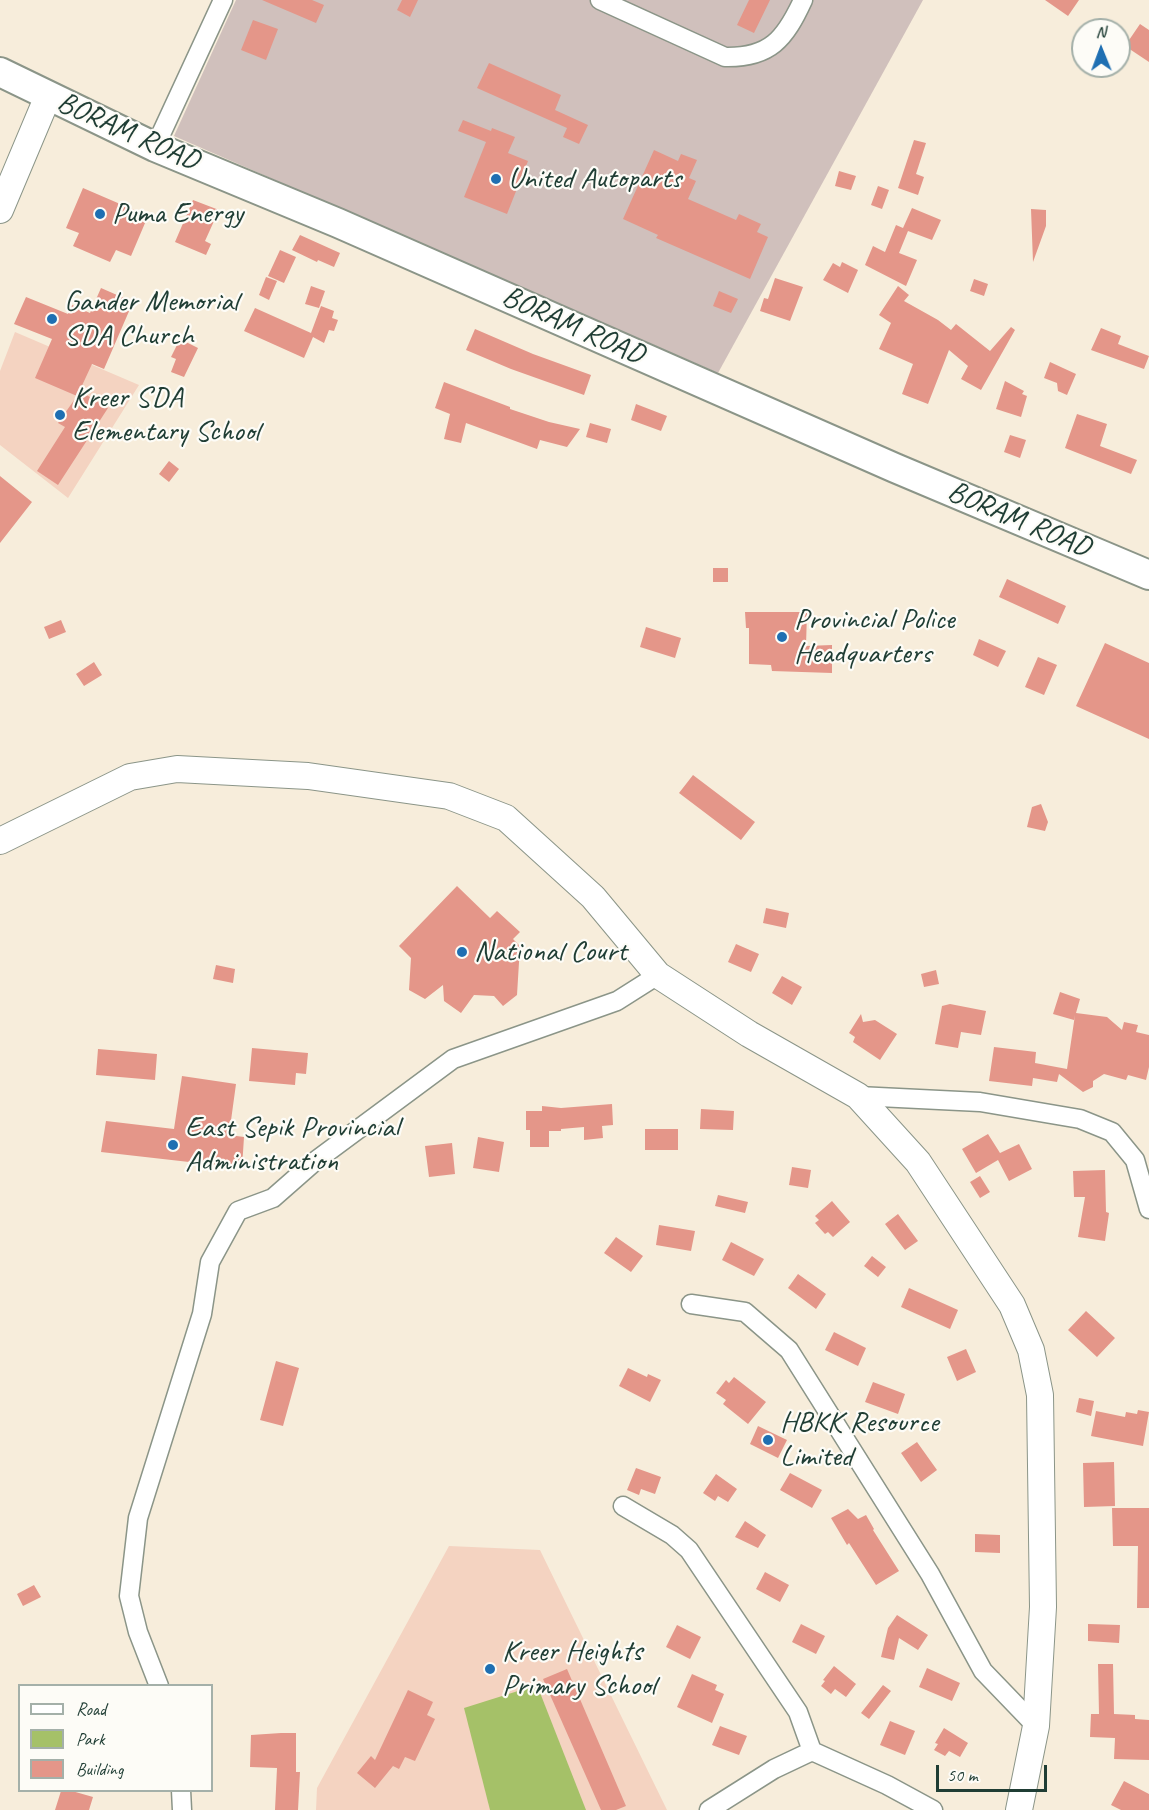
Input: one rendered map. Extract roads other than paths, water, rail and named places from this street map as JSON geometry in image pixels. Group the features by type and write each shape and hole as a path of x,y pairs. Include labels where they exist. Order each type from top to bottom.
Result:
{"main road":[{"name":"BORAM ROAD","path":"0,72 155,147 338,223 885,463 1149,575"}],"street":[{"path":"155,147 223,0"},
{"path":"600,0 725,57 747,58 768,49 791,26 803,0"},
{"path":"0,210 48,96"},
{"path":"0,841 130,777 177,769 308,776 449,796 506,818 593,897 658,975 749,1034 858,1096 918,1162 1012,1305 1031,1350 1040,1395 1043,1596 1036,1726 1019,1810"},
{"path":"158,1684 138,1632 129,1596 138,1518 202,1314 210,1262 238,1211 273,1198 314,1162 453,1059 617,1001 658,975"},
{"path":"858,1096 980,1102 1080,1119 1112,1132 1135,1160 1149,1209"},
{"path":"691,1304 746,1311 789,1350 930,1574 983,1671 1036,1726"},
{"path":"623,1506 672,1535 688,1550 798,1712 812,1751 887,1785 933,1810"},
{"path":"710,1810 774,1769 812,1751"},
{"path":"181,1792 182,1810"}],"place":[{"name":"United Autoparts","path":"496,179"},
{"name":"Puma Energy","path":"100,214"},
{"name":"Gander Memorial SDA Church","path":"52,319"},
{"name":"Kreer SDA Elementary School","path":"60,415"},
{"name":"Provincial Police Headquarters","path":"782,637"},
{"name":"National Court","path":"462,952"},
{"name":"East Sepik Provincial Administration","path":"173,1145"},
{"name":"HBKK Resource Limited","path":"768,1440"},
{"name":"Kreer Heights Primary School","path":"490,1669"}]}
